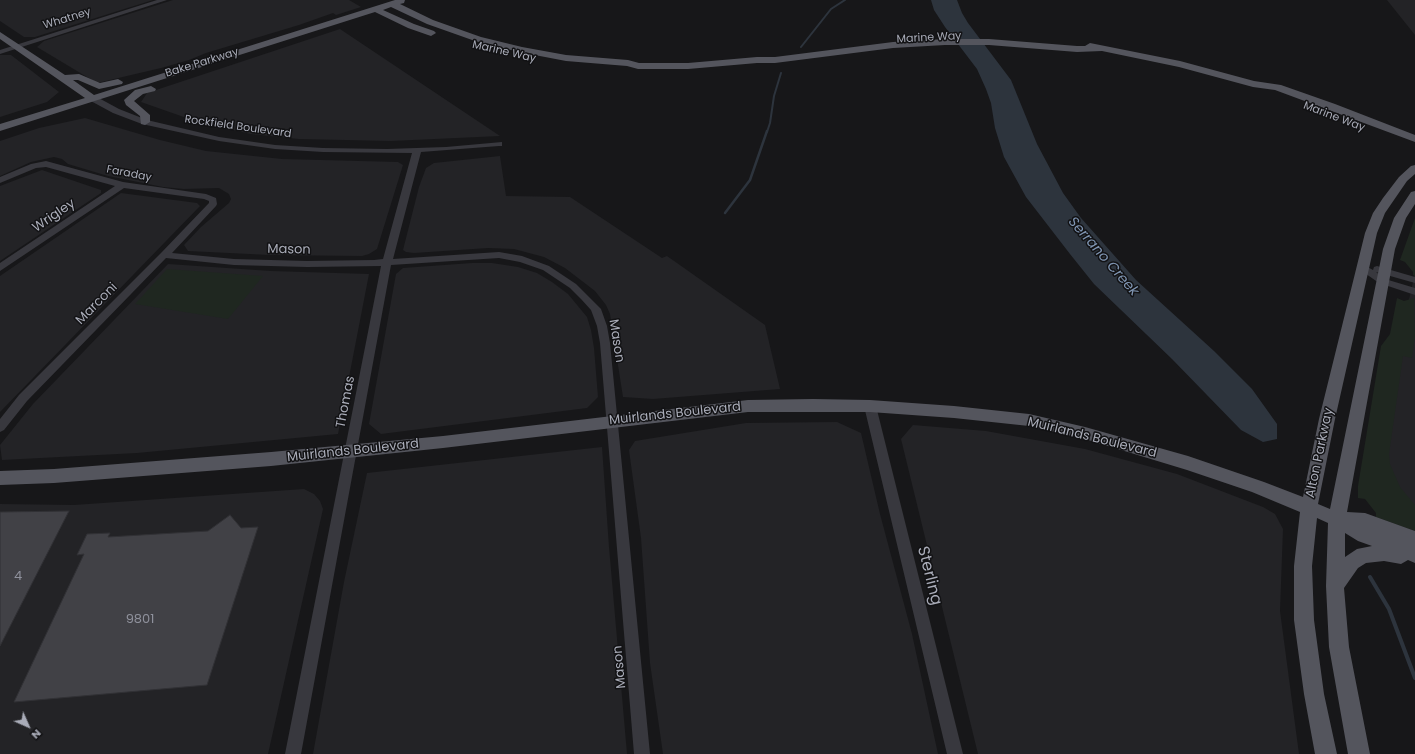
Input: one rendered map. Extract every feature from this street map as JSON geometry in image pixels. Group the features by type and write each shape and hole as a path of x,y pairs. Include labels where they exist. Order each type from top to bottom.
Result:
{"main road":[{"name":"Bake Parkway","path":"0,127 404,0"},
{"name":"Marine Way","path":"392,4 414,15 461,33 522,50 566,58 628,63 638,66 688,66 775,60 892,45 945,42 989,42 1077,49 1100,49 1173,63 1253,84 1277,87 1415,139"},
{"name":"Marine Way","path":"375,9 411,26 431,33 511,55 561,64 629,69 638,66"},
{"path":"278,40 328,17"},
{"name":"Rockfield Boulevard","path":"0,35 15,47 92,98"},
{"path":"200,55 234,53"},
{"path":"0,127 16,117 55,102 63,94 59,85 61,78 79,77 99,86 155,73 181,70"},
{"path":"145,122 145,115 130,103 129,100 139,92 164,84 175,78 181,70"},
{"name":"Marine Way","path":"1253,84 1272,94 1415,148"},
{"name":"Alton Parkway","path":"1326,754 1313,686 1304,620 1303,566 1309,508 1327,419 1371,233 1379,213 1397,186 1415,168"},
{"path":"1359,754 1340,654 1335,586 1337,519 1383,276 1394,232 1400,218 1415,195"},
{"name":"Muirlands Boulevard","path":"0,478 54,476 164,468 351,451 443,442 748,406 870,406 954,412 1029,420 1085,433 1188,463 1258,488 1337,519"},
{"path":"1337,519 1365,521 1415,540"},
{"path":"1337,519 1364,535 1415,555"},
{"path":"1335,586 1352,562 1363,555 1384,553 1415,559"}],"street":[{"name":"Whatney","path":"0,52 164,0"},
{"name":"Rockfield Boulevard","path":"92,98 116,111 145,122 219,139 275,146 354,151 417,151 499,144"},
{"name":"Thomas","path":"293,754 387,262 417,151"},
{"name":"Faraday","path":"0,180 41,164 50,165 122,185 206,197 213,200"},
{"name":"Wrigley","path":"0,268 122,185"},
{"name":"Marconi","path":"0,427 23,398 210,208 213,204 213,200"},
{"name":"Mason","path":"164,255 234,262 300,264 387,262 498,255 536,263 561,277 585,297 596,309 602,326 642,754"},
{"path":"1362,267 1415,292"},
{"path":"1383,276 1415,280"},
{"name":"Sterling","path":"870,406 955,754"}],"shaded area":[{"path":"0,0 153,0 35,37 24,37 0,21"},
{"path":"173,0 349,0 361,7 336,15 333,13 299,25 206,53 189,60 97,83 37,47 44,41"},
{"path":"1387,0 1415,0 1415,35"},
{"path":"340,29 500,136 391,141 299,139 251,134 198,122 141,102 147,93"},
{"path":"0,55 11,55 59,92 47,102 0,117"},
{"path":"85,118 160,140 206,151 282,159 398,162 403,165 377,249 369,254 362,256 270,255 188,251 184,245 201,227 229,203 231,199 229,194 219,188 184,189 163,187 108,176 68,164 62,159 54,157 31,162 0,176 0,141 39,128"},
{"path":"500,156 506,196 570,197 662,258 667,256 765,325 780,389 653,399 623,397 610,314 606,305 595,291 565,268 544,257 514,249 488,248 414,253 403,250 419,187 426,168 434,163"},
{"path":"42,170 101,190 101,193 0,261 0,186"},
{"path":"121,193 197,203 200,206 0,412 0,276"},
{"path":"1415,218 1415,276 1405,262 1400,260"},
{"path":"492,263 518,267 537,273 568,294 587,317 591,330 598,397 587,408 381,434 369,424 396,274 403,268"},
{"path":"168,264 271,271 369,274 338,434 137,453 2,460 0,445 33,404"},
{"path":"167,269 263,276 228,319 135,304"},
{"path":"1415,273 1415,513 1374,456"},
{"path":"1414,296 1415,336 1412,358 1403,356 1389,454 1390,464 1400,487 1415,505 1415,531 1376,517 1376,513 1365,499 1358,498 1358,486 1381,346 1390,334 1397,298 1404,301 1414,298"},
{"path":"837,422 861,433 880,514 912,634 938,754 663,754 650,663 641,538 629,450 635,441 746,423"},
{"path":"913,425 986,431 1085,449 1177,474 1263,507 1275,514 1283,529 1280,611 1299,754 978,754 901,439"},
{"path":"602,447 627,754 313,754 344,582 367,473"},
{"path":"304,489 314,494 320,501 323,509 268,754 0,754 0,504 74,505"}],"water":[{"path":"931,0 957,0 968,23 1011,80 1037,144 1063,193 1081,218 1136,280 1214,351 1252,389 1277,424 1277,439 1263,442 1241,430 1172,359 1094,284 1070,254 1026,197 1004,157 995,128 991,103 977,69 945,27 934,10"}],"building":[{"path":"69,511 0,646 0,512"},
{"path":"230,515 241,528 258,527 207,685 14,702 84,554 77,555 87,534 110,533 108,537 208,531"}],"waterway":[{"path":"801,47 831,9 845,0"},
{"path":"767,132 770,123 774,96 781,73"},
{"path":"725,213 750,180 767,131"},
{"name":"Serrano Creek","path":"1370,577 1389,609 1415,678"}]}
